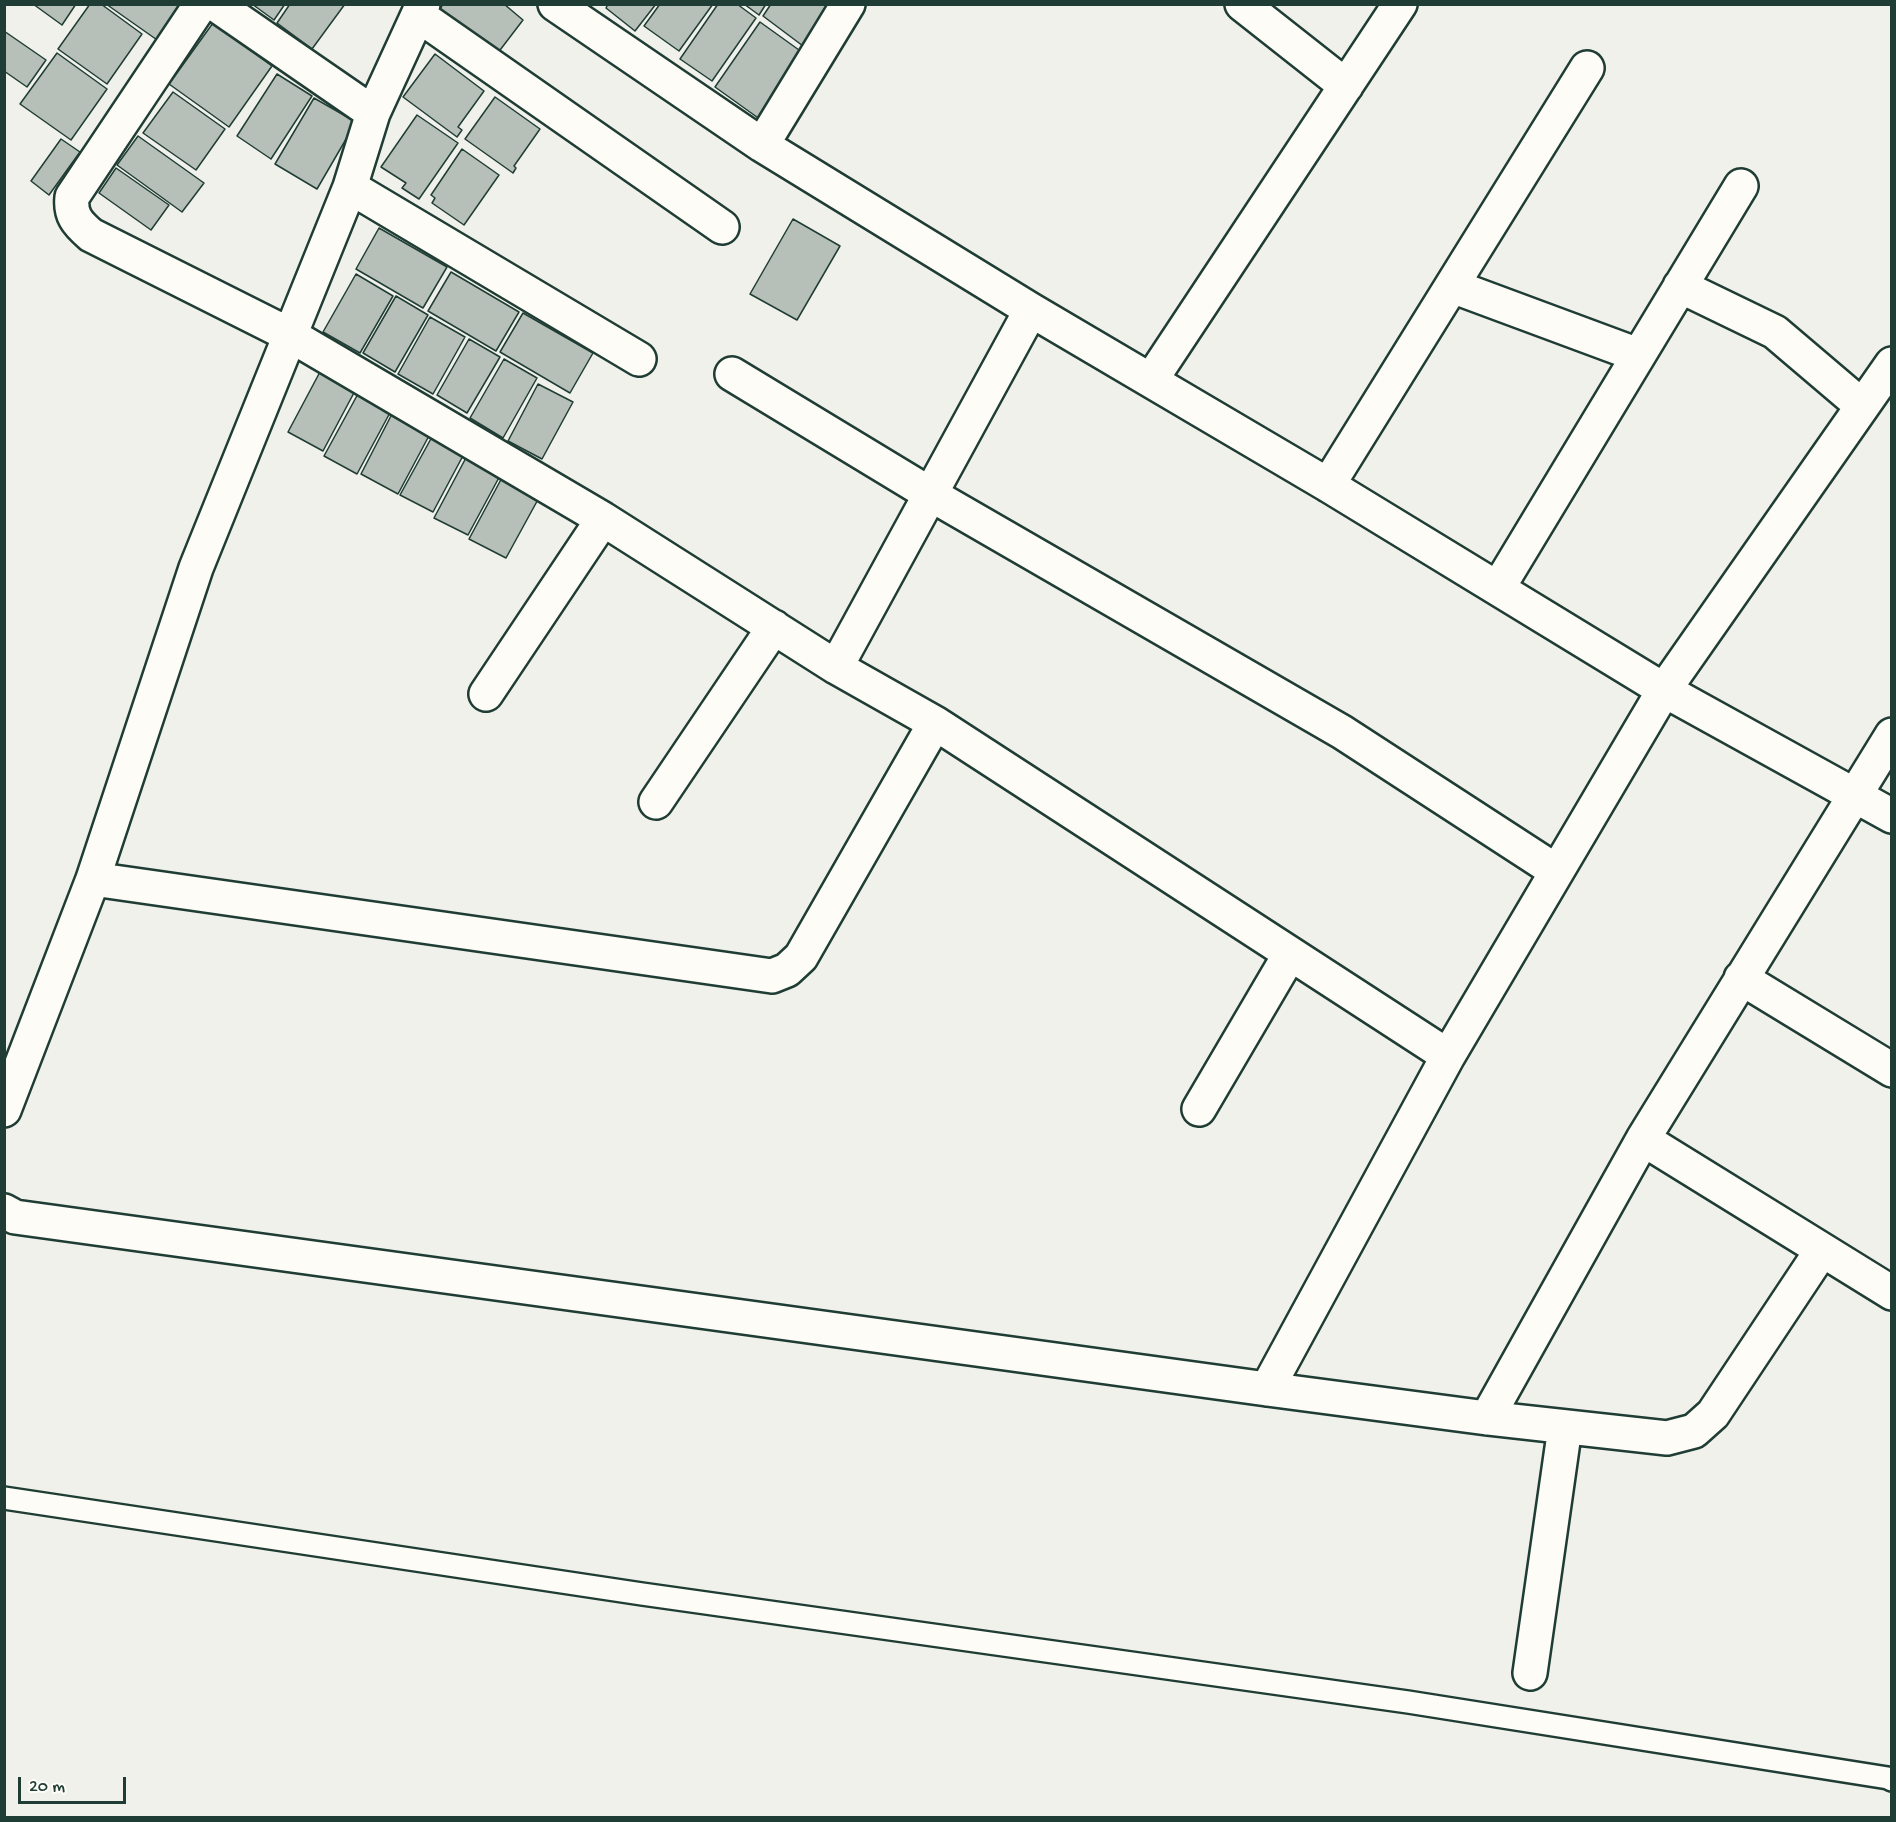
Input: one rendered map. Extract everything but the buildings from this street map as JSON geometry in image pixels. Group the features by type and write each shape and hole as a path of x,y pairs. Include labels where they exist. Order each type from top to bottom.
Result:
{"street":[{"path":"201,4 72,197 71,210 77,222 91,235 290,334 603,519 836,667 935,723 1448,1056"},
{"path":"215,4 372,113"},
{"path":"555,4 762,145 1031,310 1328,485 1664,690 1892,816"},
{"path":"762,145 848,4"},
{"path":"1242,4 1346,86"},
{"path":"1150,380 1400,4"},
{"path":"4,1110 93,879 196,568 350,187 372,113 420,10 722,227"},
{"path":"1328,485 1587,68"},
{"path":"1498,588 1742,186"},
{"path":"350,187 639,359"},
{"path":"1452,286 1638,355"},
{"path":"1680,286 1775,332 1862,406"},
{"path":"836,667 1031,310"},
{"path":"1267,1389 1448,1056 1664,690 1892,364"},
{"path":"732,374 930,494 1342,732 1556,871"},
{"path":"486,694 603,519"},
{"path":"656,802 774,627"},
{"path":"93,879 772,976 787,970 801,957 935,723"},
{"path":"1487,1418 1643,1139 1892,735"},
{"path":"1199,1109 1290,954"},
{"path":"1741,978 1892,1070"},
{"path":"1643,1139 1892,1293"},
{"path":"4,1211 15,1217 1267,1389 1487,1418 1667,1438 1695,1431 1713,1414 1822,1250"},
{"path":"1530,1673 1565,1427"}],"lane":[{"path":"4,1498 642,1594 1408,1702 1892,1780"}]}
